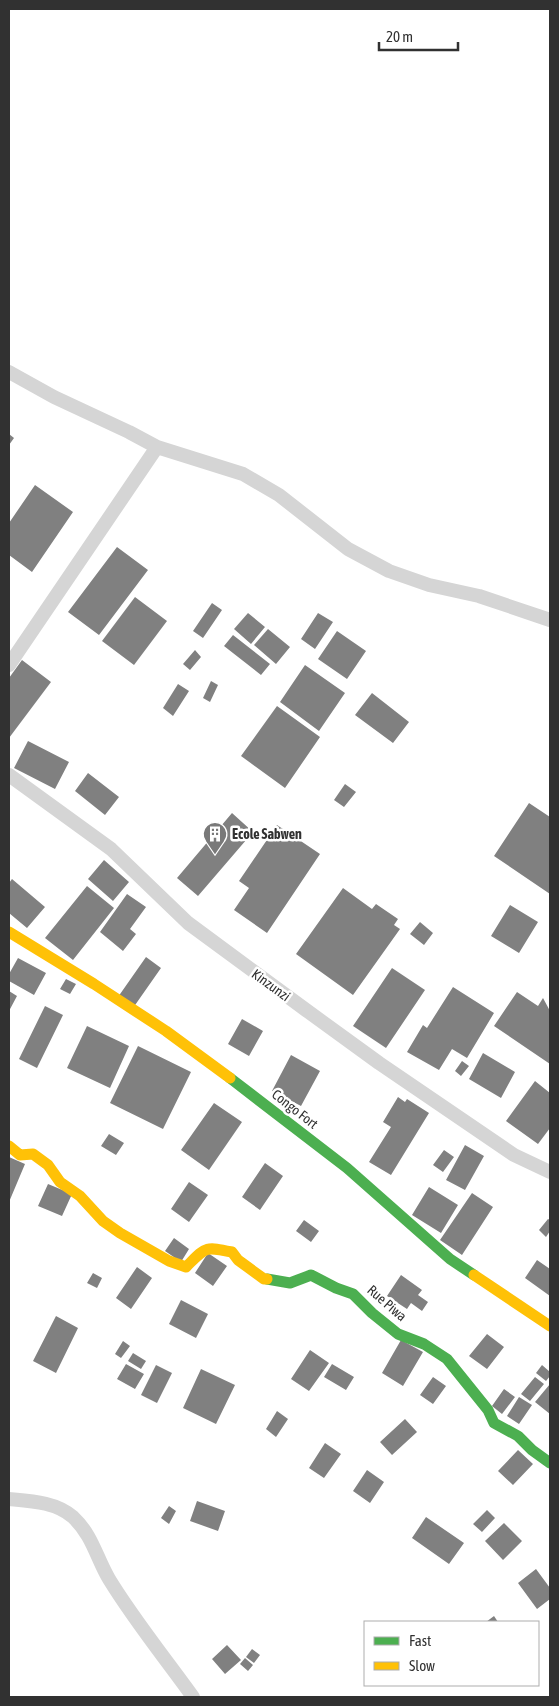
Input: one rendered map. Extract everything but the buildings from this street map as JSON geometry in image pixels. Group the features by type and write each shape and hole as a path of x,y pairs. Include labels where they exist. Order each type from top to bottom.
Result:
{"street":[{"name":"Congo Fort","path":"9,932 166,1031 244,1088 347,1168 450,1259 550,1326"},
{"name":"Rue Piwa","path":"9,1146 20,1155 33,1154 48,1165 60,1182 80,1196 103,1221 120,1233 169,1260 186,1267 202,1251 212,1248 232,1252 238,1260 264,1279 290,1283 311,1275 336,1288 353,1294 372,1313 398,1334 424,1344 447,1359 488,1410 494,1423 518,1436 532,1450 550,1463"}],"lane":[{"path":"9,372 54,397 157,447 243,474 279,495 348,549 389,572 429,585 479,596 550,620"},
{"path":"9,665 157,447"},
{"name":"Kinzunzi","path":"9,775 111,849 188,923 328,1026 514,1155 550,1172"},
{"path":"9,1499 48,1504 72,1516 89,1535 108,1577 124,1602 193,1697"}],"traffic: fast":[{"path":"230,1078 347,1168 450,1259 474,1275"},
{"path":"267,1279 290,1283 311,1275 336,1288 353,1294 372,1313 398,1334 424,1344 447,1359 488,1410 494,1423 518,1436 532,1450 550,1463"}],"traffic: slow":[{"path":"9,932 166,1031 230,1078"},
{"path":"9,1146 20,1155 33,1154 48,1165 60,1182 80,1196 103,1221 169,1261 186,1267 206,1250 223,1250 232,1252 238,1260 264,1279 267,1279"},
{"path":"474,1275 550,1326"}],"place":[{"name":"Ecole Sabwen","path":"215,855"}]}
